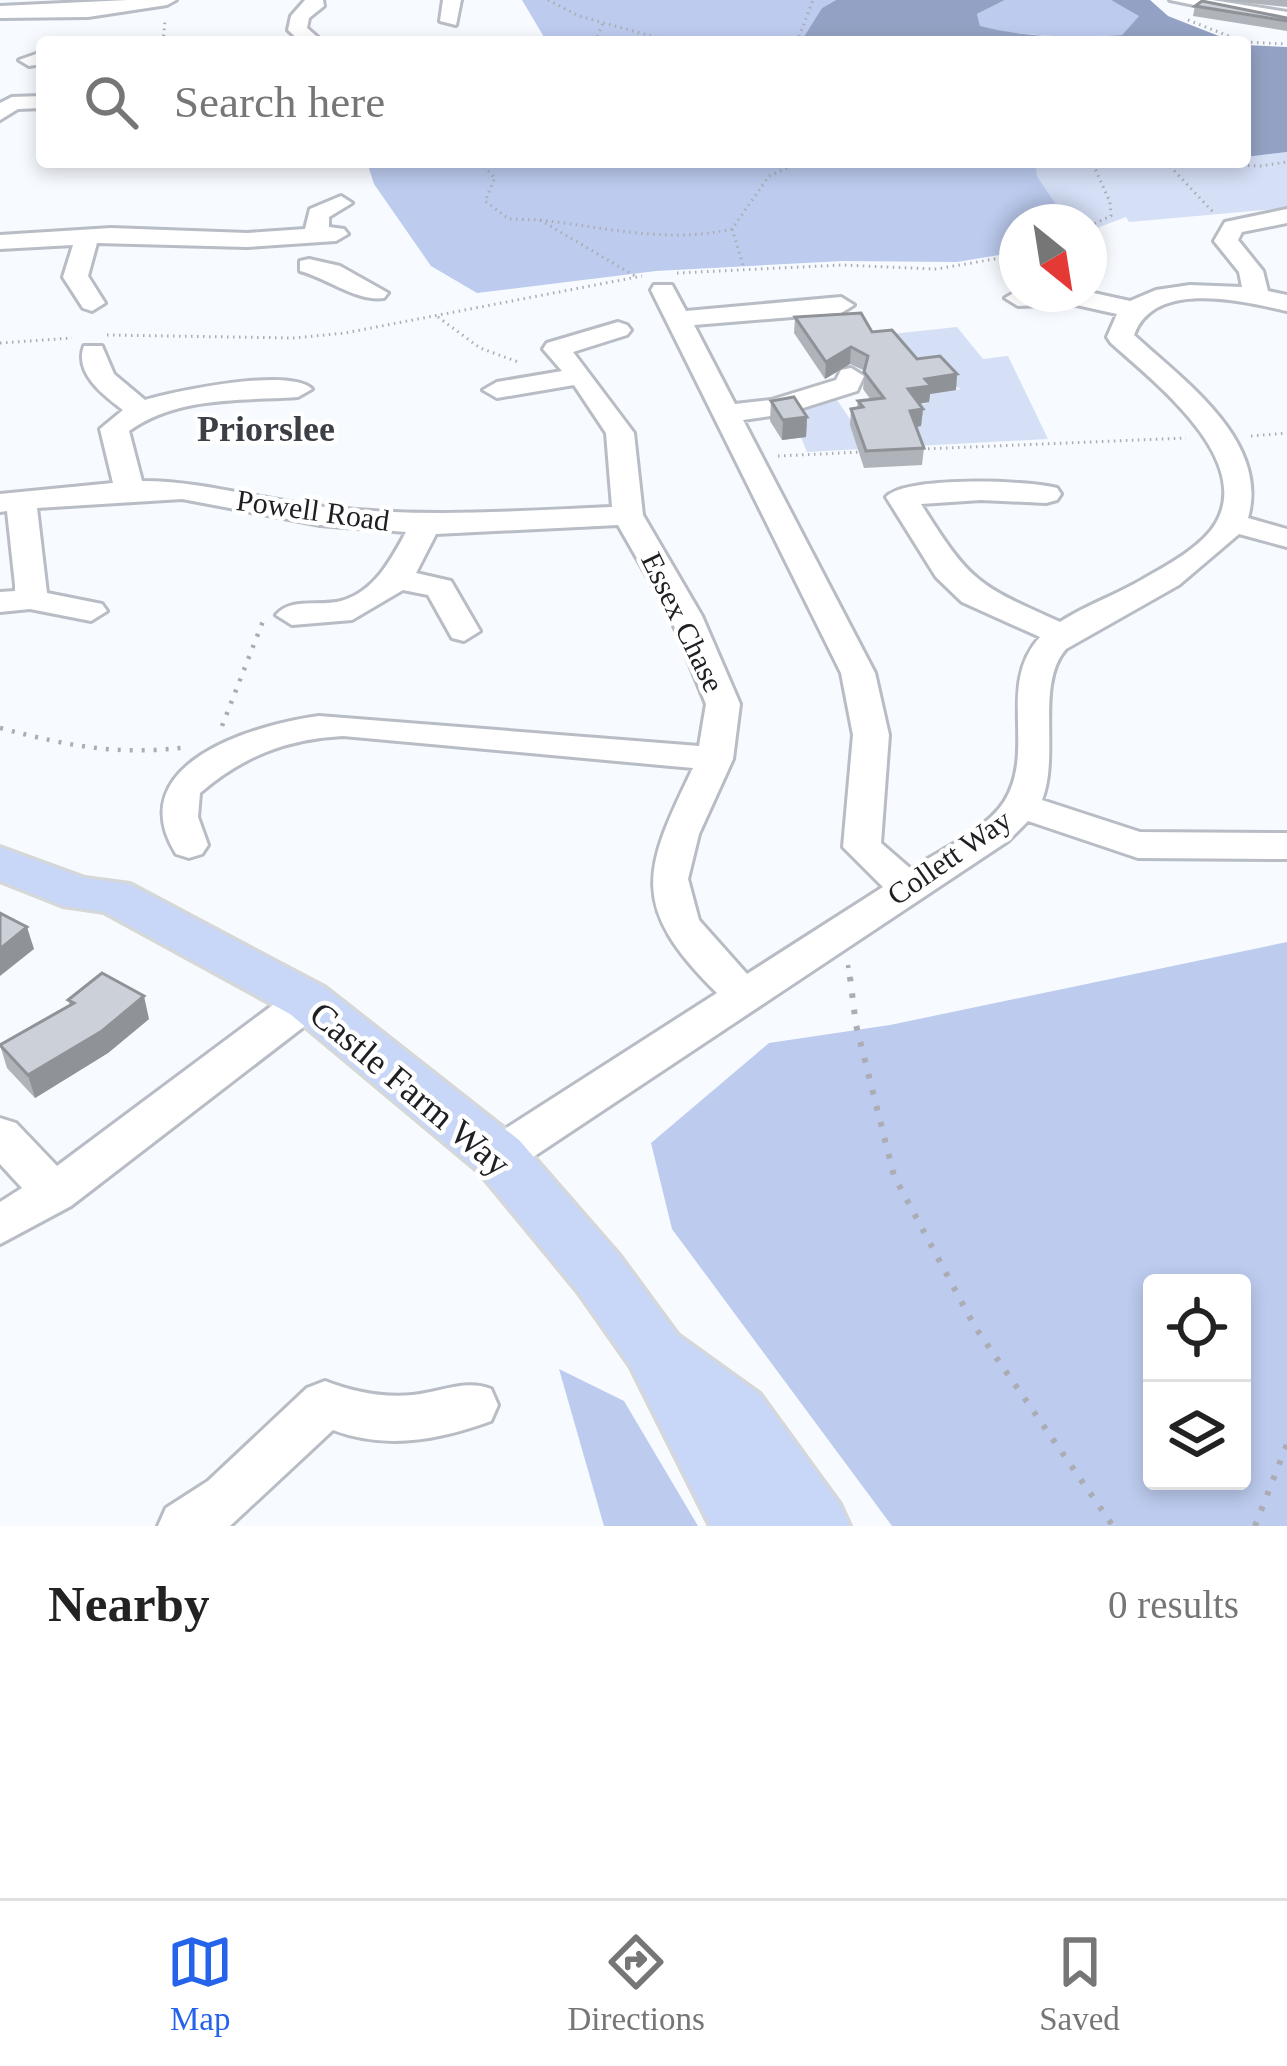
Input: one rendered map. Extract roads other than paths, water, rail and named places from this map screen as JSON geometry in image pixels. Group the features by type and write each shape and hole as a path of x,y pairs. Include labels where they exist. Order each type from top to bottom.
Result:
{"main road":[{"name":"Castle Farm Way","path":"0,839 102,877 113,896"},
{"name":"Castle Farm Way","path":"0,863 80,895 113,896 308,1000 499,1156 599,1274 652,1347"},
{"path":"652,1347 745,1526"},
{"path":"652,1347 736,1414 816,1526"}],"street":[{"path":"0,12 88,11 166,0"},
{"path":"305,36 297,30 300,16 315,6 314,0"},
{"path":"1178,8 1280,17"},
{"path":"4,106 36,103"},
{"path":"341,203 318,214 310,270 375,293"},
{"path":"1256,296 1251,271 1226,242 1233,226 1287,216"},
{"path":"0,242 87,236 317,236"},
{"path":"87,236 75,277 90,293 92,303"},
{"path":"841,305 662,286 858,674 871,734 862,847 909,888"},
{"path":"1107,304 1130,309 1183,293 1256,296 1287,303"},
{"path":"1046,494 974,485 899,491 947,570 973,595 1062,635 1148,590 1232,524 1238,494 1220,438 1173,382 1120,337 1130,309"},
{"name":"Essex Chase","path":"618,330 556,350 581,376 620,433 628,515 686,616 723,704 716,760 680,834 669,879 680,922 702,954 742,994"},
{"path":"93,352 110,387 138,408"},
{"path":"497,390 581,376"},
{"path":"723,414 774,408 855,384"},
{"path":"129,490 114,429 138,408 177,398 298,388"},
{"name":"Powell Road","path":"11,502 129,490 182,490 320,516 424,525 628,515"},
{"path":"11,502 34,567 15,601 91,611"},
{"path":"1232,524 1287,538"},
{"path":"401,586 424,525"},
{"path":"278,615 352,610 401,586 447,596 464,631"},
{"name":"Collett Way","path":"499,1156 838,930 995,832 1021,806 1036,763 1032,679 1042,655 1062,635"},
{"path":"189,845 178,817 182,789 238,746 305,726 343,724 716,760"},
{"path":"1021,806 1138,845 1287,846"},
{"path":"0,1225 157,1122 308,1000"},
{"path":"0,1135 55,1193"},
{"path":"185,1526 227,1498 325,1404 356,1418 377,1420 415,1420 473,1405"}],"district":[{"name":"Priorslee","path":"266,429"}]}
